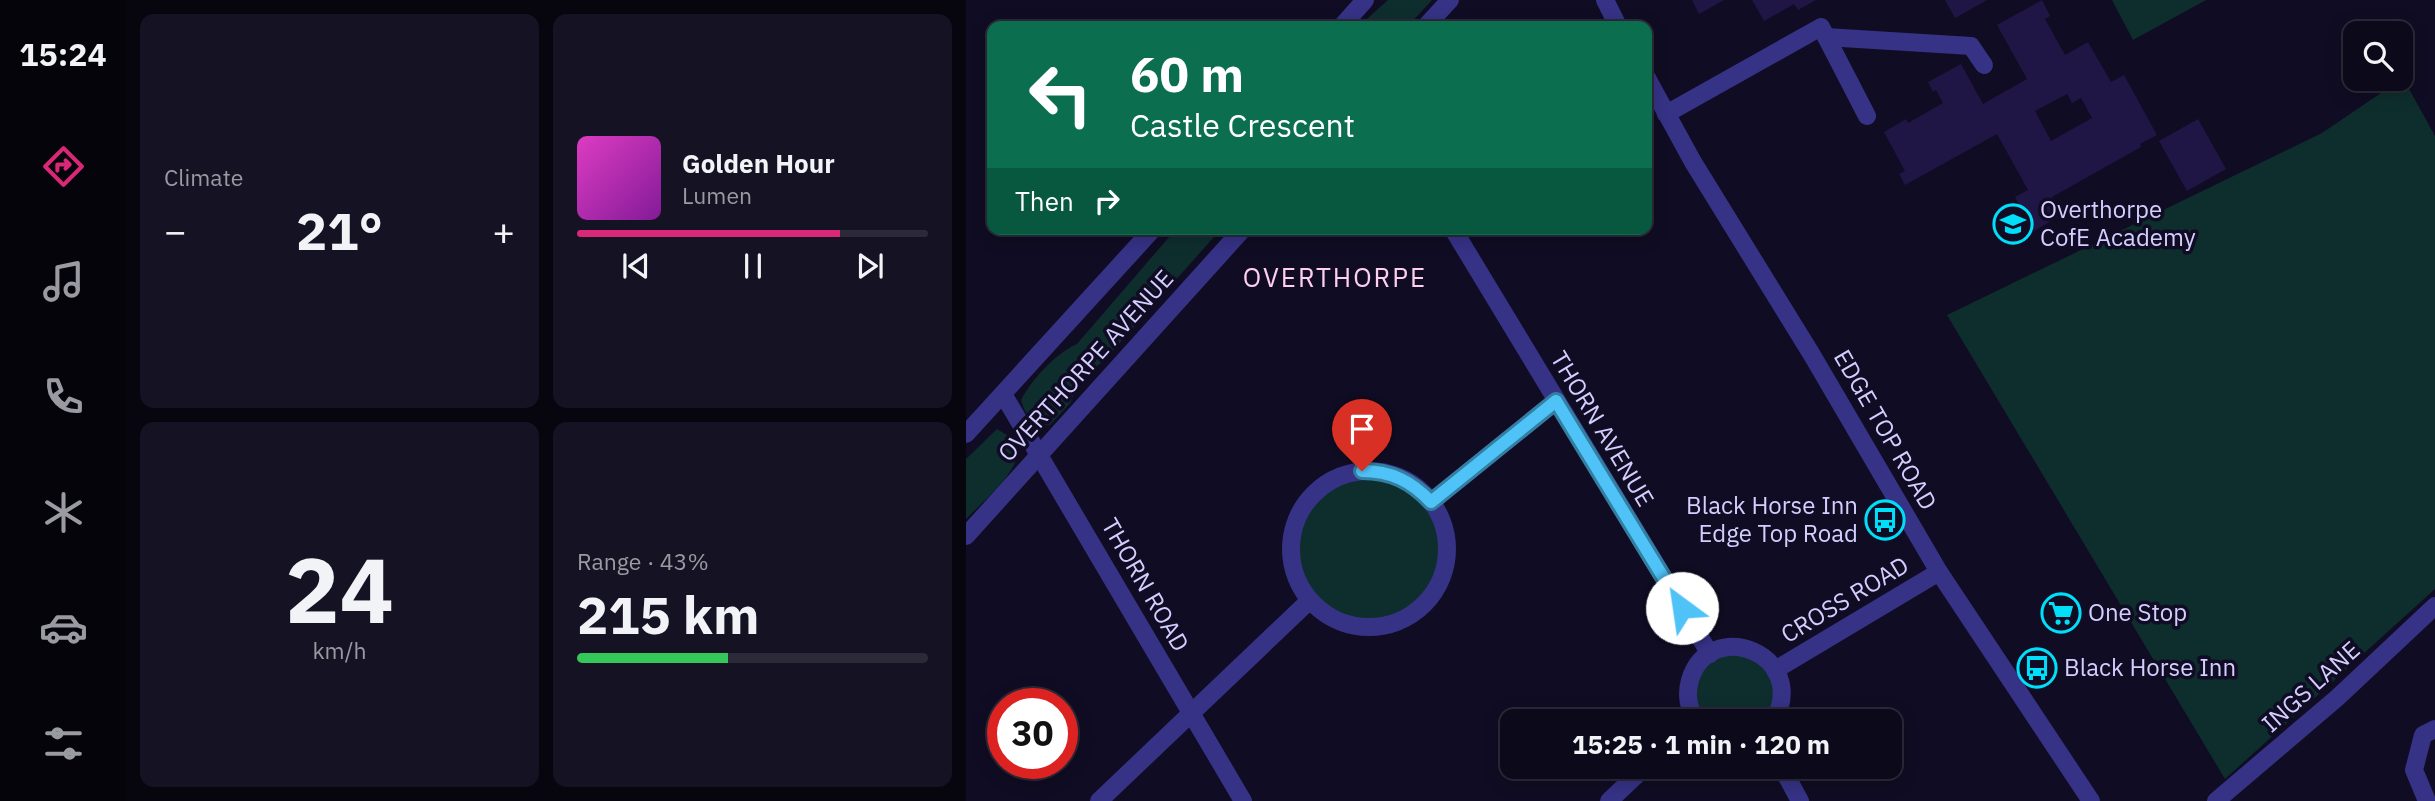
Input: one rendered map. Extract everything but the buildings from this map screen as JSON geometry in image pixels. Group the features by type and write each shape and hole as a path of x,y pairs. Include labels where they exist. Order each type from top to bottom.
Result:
{"street":[{"path":"1346,21 1365,0"},
{"path":"1431,21 1450,0"},
{"path":"1605,0 1616,21"},
{"path":"1666,114 1821,27 1867,116"},
{"path":"1826,37 1971,46 1984,65"},
{"name":"EDGE TOP ROAD","path":"1652,87 1939,572 2091,801"},
{"name":"OVERTHORPE AVENUE","path":"966,433 1148,235"},
{"name":"OVERTHORPE AVENUE","path":"966,536 1238,235"},
{"name":"THORN AVENUE","path":"1456,235 1710,654"},
{"name":"THORN ROAD","path":"1003,394 1243,801"},
{"path":"1431,502 1556,401"},
{"path":"1376,471 1400,477 1417,488 1431,502 1440,515 1447,550 1443,574 1432,596 1415,613 1389,625 1364,628 1334,619 1310,600 1293,566 1292,540 1308,500 1320,489 1349,474 1376,471"},
{"name":"CROSS ROAD","path":"1775,670 1939,572"},
{"path":"1099,801 1310,600"},
{"name":"INGS LANE","path":"2216,801 2337,698 2435,606"},
{"path":"1691,709 1688,688 1696,666 1710,654 1729,647 1744,647 1757,652 1769,662 1782,686 1778,709"},
{"path":"2427,801 2414,770 2423,735 2435,729"},
{"path":"1609,801 1632,779"},
{"path":"1788,779 1800,801"}],"green space":[{"path":"1388,0 1432,0 1413,21 1365,21"},
{"path":"2112,0 2206,0 2133,40"},
{"path":"2384,91 2410,91 2435,136 2435,589 2225,779 1947,315 2322,133"},
{"path":"1171,235 1216,235 1108,356 1076,386 1071,402 1050,425 1034,426 1021,400 1045,368 1077,344"},
{"path":"997,429 1020,443 1018,455 1000,485 966,519 966,459"},
{"path":"1369,471 1399,477 1424,494 1441,519 1447,549 1441,579 1424,604 1399,621 1369,627 1339,621 1314,604 1297,579 1291,549 1297,519 1314,494 1339,477"},
{"path":"1729,647 1778,674 1775,709 1695,709 1691,677"}],"place":[{"name":"Overthorpe CofE Academy","path":"2013,224"},
{"name":"Black Horse Inn Edge Top Road","path":"1885,520"},
{"name":"One Stop","path":"2061,613"},
{"name":"Black Horse Inn","path":"2037,668"}],"district":[{"name":"OVERTHORPE","path":"1335,278"}],"route":[{"path":"1362,471 1376,471 1400,477 1417,488 1431,502 1556,401 1682,608"}]}
